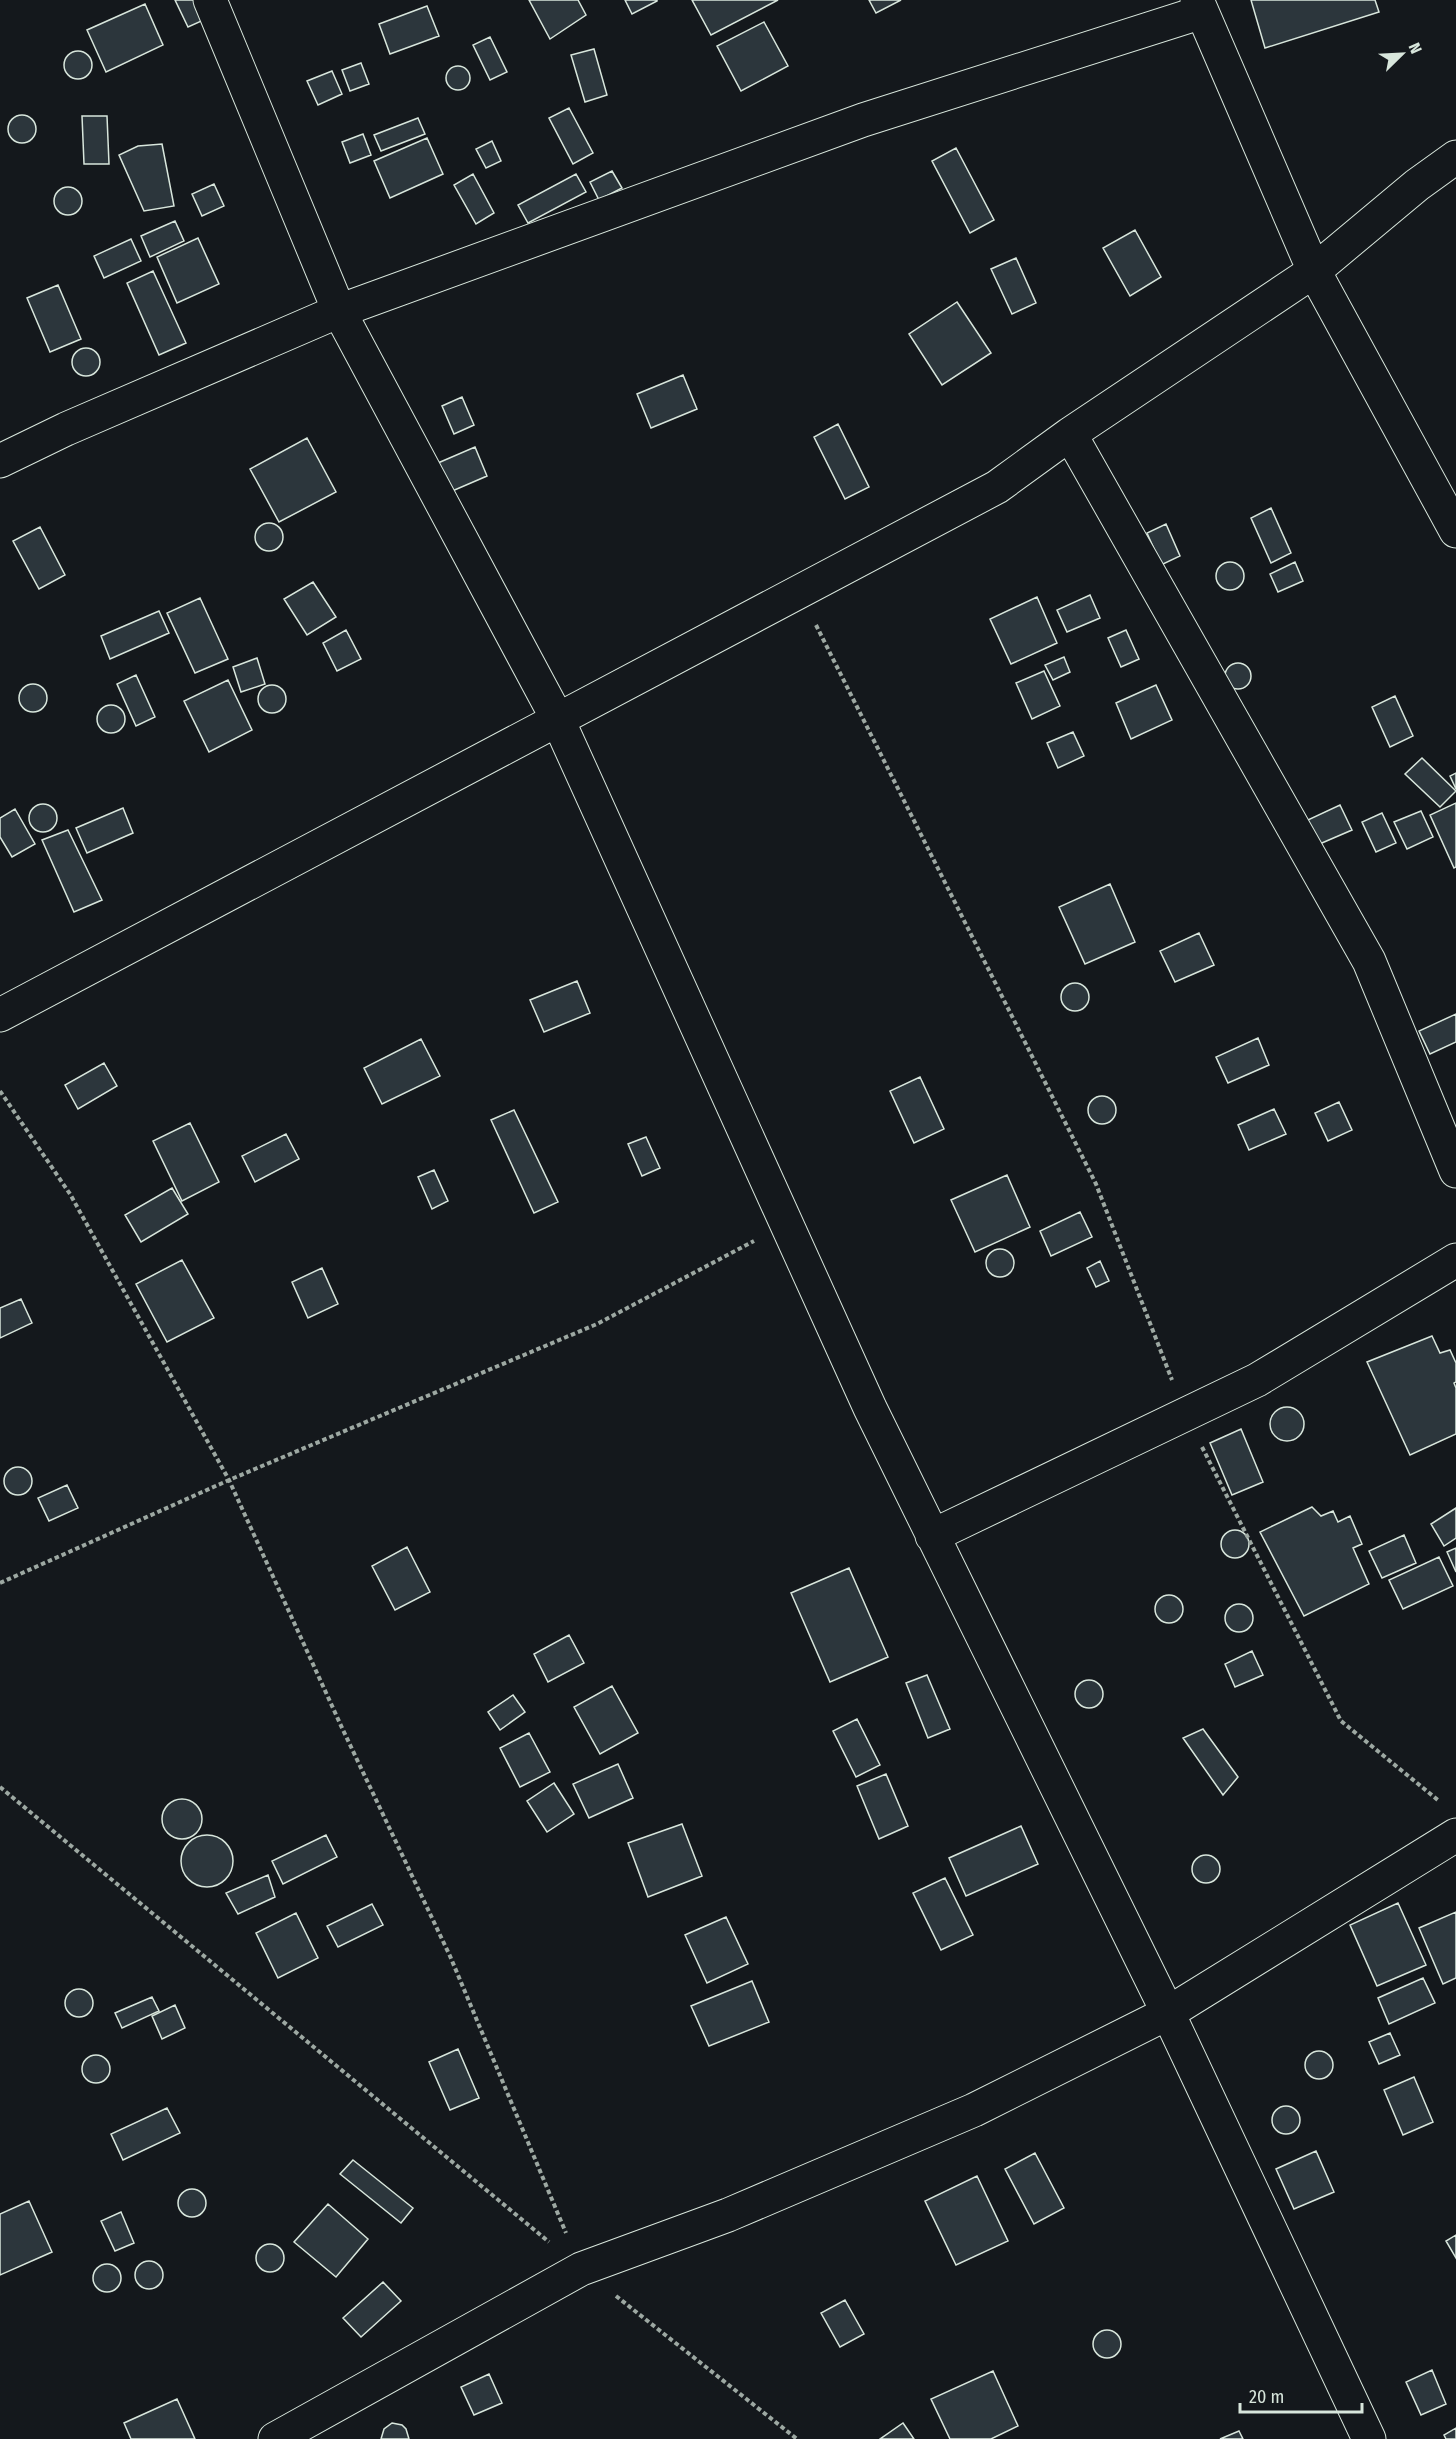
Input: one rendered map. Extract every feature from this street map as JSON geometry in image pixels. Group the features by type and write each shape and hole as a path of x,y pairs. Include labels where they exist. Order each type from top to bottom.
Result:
{"street":[{"path":"210,0 339,311 558,720 870,1408 1168,2013 1369,2439"},
{"path":"0,461 66,429 339,311 863,120 1200,6 1314,271 1456,531"},
{"path":"0,1015 998,487 1070,434 1314,271 1417,185 1456,157"},
{"path":"1070,434 1369,961 1456,1171"},
{"path":"932,1536 1257,1380 1456,1260"},
{"path":"276,2439 581,2269 728,2215 963,2115 1168,2013 1452,1821"}],"path":[{"path":"799,592 1096,1184 1185,1415 1341,1721 1452,1821"},
{"path":"0,1091 70,1194 229,1480 343,1730 450,1956 581,2269"},
{"path":"0,1583 229,1480 597,1324 787,1224"},
{"path":"0,1787 581,2269 797,2439"}],"building":[{"path":"175,0 197,0 206,19 188,27"},
{"path":"529,0 578,0 586,15 550,39"},
{"path":"625,0 657,0 657,1 632,14"},
{"path":"692,0 778,0 711,35"},
{"path":"869,0 901,0 876,13"},
{"path":"1251,0 1375,0 1379,12 1265,48"},
{"path":"145,4 163,45 106,72 87,30"},
{"path":"427,6 439,36 390,54 379,24"},
{"path":"764,22 788,66 741,91 717,46"},
{"path":"490,37 507,72 490,80 473,45"},
{"path":"594,49 607,95 585,102 571,55"},
{"path":"78,51 88,55 92,65 88,75 78,79 68,75 64,65 68,55"},
{"path":"361,63 369,84 350,91 342,70"},
{"path":"458,66 463,67 469,73 469,83 463,89 458,90 453,89 447,83 446,78 447,73 453,67"},
{"path":"332,71 342,94 318,105 307,81"},
{"path":"569,108 593,153 573,164 549,118"},
{"path":"22,115 32,119 36,129 32,139 22,143 12,139 8,129 12,119"},
{"path":"82,116 107,116 109,164 84,164"},
{"path":"418,118 425,134 381,151 374,135"},
{"path":"363,134 371,155 350,163 342,142"},
{"path":"427,138 443,174 390,198 374,161"},
{"path":"492,141 501,161 486,168 476,149"},
{"path":"162,144 174,206 144,211 119,155 138,146"},
{"path":"956,148 994,220 970,233 932,161"},
{"path":"612,171 622,188 599,200 590,182"},
{"path":"473,174 494,213 476,224 454,185"},
{"path":"576,174 586,192 528,223 518,205"},
{"path":"214,184 224,206 202,216 192,194"},
{"path":"68,187 78,191 82,201 78,211 68,215 58,211 54,201 58,191"},
{"path":"175,221 184,241 150,257 141,236"},
{"path":"1135,230 1161,277 1130,296 1103,248"},
{"path":"198,238 219,284 177,303 157,257"},
{"path":"131,239 141,261 104,278 94,256"},
{"path":"1016,258 1036,303 1012,314 991,269"},
{"path":"153,271 186,343 159,355 127,283"},
{"path":"58,285 81,339 50,352 27,298"},
{"path":"957,302 991,353 942,385 909,334"},
{"path":"86,348 96,352 100,362 96,372 86,376 76,372 72,362 76,352"},
{"path":"683,375 697,409 651,428 637,394"},
{"path":"462,397 474,425 454,434 442,406"},
{"path":"838,424 869,487 845,499 814,437"},
{"path":"307,438 336,492 279,522 250,469"},
{"path":"475,447 487,476 443,495 431,466"},
{"path":"1271,508 1291,553 1271,563 1251,518"},
{"path":"269,523 279,527 283,537 279,547 269,551 259,547 255,537 259,527"},
{"path":"1166,524 1180,556 1161,565 1147,533"},
{"path":"40,527 65,575 39,589 13,541"},
{"path":"1230,562 1240,566 1244,576 1240,586 1230,590 1220,586 1216,576 1220,566"},
{"path":"1295,562 1303,581 1278,592 1270,574"},
{"path":"313,582 336,617 307,635 284,599"},
{"path":"1090,595 1100,618 1067,632 1057,610"},
{"path":"1037,597 1057,643 1011,664 990,619"},
{"path":"200,598 228,659 195,673 167,613"},
{"path":"159,611 169,633 110,659 101,636"},
{"path":"346,630 361,659 337,671 323,643"},
{"path":"1126,630 1139,659 1121,667 1108,638"},
{"path":"1064,657 1070,672 1053,680 1045,665"},
{"path":"257,658 265,684 241,692 233,667"},
{"path":"1238,663 1247,667 1251,676 1247,685 1238,689 1229,685 1225,676 1229,667"},
{"path":"1044,671 1060,706 1032,719 1016,683"},
{"path":"136,675 155,717 136,726 117,684"},
{"path":"228,680 252,730 209,752 184,701"},
{"path":"33,684 43,688 47,698 43,708 33,712 23,708 19,698 23,688"},
{"path":"272,685 282,689 286,699 282,709 272,713 262,709 258,699 262,689"},
{"path":"1156,685 1172,720 1131,739 1116,703"},
{"path":"1395,696 1413,736 1390,747 1372,707"},
{"path":"111,705 121,709 125,719 121,729 111,733 101,729 97,719 101,709"},
{"path":"1073,732 1084,756 1058,768 1047,743"},
{"path":"1422,758 1456,791 1440,807 1405,774"},
{"path":"1456,773 1456,789 1450,776"},
{"path":"1456,803 1456,867 1454,868 1430,815"},
{"path":"43,804 53,808 57,818 53,828 43,832 33,828 29,818 33,808"},
{"path":"1340,805 1352,830 1308,849 1297,825"},
{"path":"123,808 133,833 87,853 76,828"},
{"path":"15,809 35,844 12,857 0,837 0,818"},
{"path":"1421,811 1433,837 1407,849 1394,822"},
{"path":"1382,813 1396,843 1376,852 1362,822"},
{"path":"68,830 102,900 74,912 42,840"},
{"path":"1110,884 1135,942 1085,964 1059,907"},
{"path":"1199,933 1214,965 1175,982 1160,951"},
{"path":"577,981 590,1013 544,1032 530,1000"},
{"path":"1075,983 1085,987 1089,997 1085,1007 1075,1011 1065,1007 1061,997 1065,987"},
{"path":"1456,1014 1456,1042 1430,1054 1419,1031"},
{"path":"1258,1038 1269,1065 1228,1083 1216,1057"},
{"path":"421,1039 440,1076 382,1104 364,1068"},
{"path":"104,1063 117,1086 78,1109 65,1085"},
{"path":"920,1077 944,1129 914,1143 890,1091"},
{"path":"1102,1096 1112,1100 1116,1110 1112,1120 1102,1124 1092,1120 1088,1110 1092,1100"},
{"path":"1339,1102 1352,1130 1328,1141 1315,1113"},
{"path":"1274,1109 1286,1134 1249,1150 1238,1125"},
{"path":"514,1110 558,1202 534,1213 491,1120"},
{"path":"190,1123 219,1182 182,1201 153,1141"},
{"path":"286,1134 299,1159 255,1182 242,1156"},
{"path":"646,1137 660,1168 642,1176 628,1144"},
{"path":"434,1170 448,1201 432,1209 418,1177"},
{"path":"1007,1175 1030,1227 975,1252 951,1200"},
{"path":"172,1188 188,1214 141,1242 125,1215"},
{"path":"1080,1212 1092,1237 1051,1256 1040,1231"},
{"path":"1000,1249 1010,1253 1014,1263 1010,1273 1000,1277 990,1273 986,1263 990,1253"},
{"path":"182,1260 214,1318 167,1342 136,1284"},
{"path":"1100,1261 1109,1281 1096,1287 1087,1268"},
{"path":"322,1268 338,1304 308,1318 292,1282"},
{"path":"21,1299 32,1323 0,1338 0,1308"},
{"path":"1432,1336 1440,1353 1450,1350 1456,1363 1456,1382 1454,1383 1456,1388 1456,1434 1410,1455 1367,1362"},
{"path":"1287,1407 1299,1412 1304,1424 1299,1436 1287,1441 1275,1436 1270,1424 1275,1412"},
{"path":"1241,1429 1263,1482 1232,1495 1210,1443"},
{"path":"18,1467 28,1471 32,1481 28,1491 18,1495 8,1491 4,1481 8,1471"},
{"path":"67,1485 78,1508 49,1521 38,1498"},
{"path":"1312,1507 1321,1516 1333,1511 1338,1522 1350,1516 1362,1544 1353,1548 1369,1584 1304,1616 1260,1532"},
{"path":"1456,1508 1456,1538 1444,1546 1431,1524"},
{"path":"1235,1530 1245,1534 1249,1544 1245,1554 1235,1558 1225,1554 1221,1544 1225,1534"},
{"path":"1404,1535 1416,1563 1382,1578 1369,1551"},
{"path":"407,1547 430,1592 395,1610 372,1566"},
{"path":"1456,1548 1456,1572 1447,1552"},
{"path":"1439,1557 1453,1586 1403,1609 1389,1580"},
{"path":"849,1568 888,1657 830,1682 791,1593"},
{"path":"1169,1595 1179,1599 1183,1609 1179,1619 1169,1623 1159,1619 1155,1609 1159,1599"},
{"path":"1239,1604 1249,1608 1253,1618 1249,1628 1239,1632 1229,1628 1225,1618 1229,1608"},
{"path":"569,1635 584,1663 548,1682 534,1654"},
{"path":"1252,1651 1263,1675 1235,1687 1225,1664"},
{"path":"927,1675 950,1729 928,1738 906,1683"},
{"path":"1089,1680 1099,1684 1103,1694 1099,1704 1089,1708 1079,1704 1075,1694 1079,1684"},
{"path":"612,1686 638,1733 600,1754 574,1707"},
{"path":"513,1695 525,1712 500,1730 488,1712"},
{"path":"857,1719 880,1765 856,1777 833,1731"},
{"path":"1203,1729 1238,1777 1223,1795 1183,1738"},
{"path":"529,1733 550,1772 520,1787 500,1748"},
{"path":"618,1764 633,1798 589,1818 573,1784"},
{"path":"886,1774 908,1826 879,1839 857,1786"},
{"path":"554,1783 574,1814 547,1832 527,1801"},
{"path":"182,1799 196,1805 202,1819 196,1833 182,1839 168,1833 162,1819 168,1805"},
{"path":"682,1824 702,1876 648,1897 628,1843"},
{"path":"1021,1826 1038,1864 966,1896 949,1858"},
{"path":"207,1835 217,1837 225,1843 231,1851 233,1861 231,1871 225,1879 217,1885 207,1887 197,1885 189,1879 183,1871 181,1861 183,1851 189,1843 197,1837"},
{"path":"326,1835 337,1857 283,1884 272,1861"},
{"path":"1206,1855 1216,1859 1220,1869 1216,1879 1206,1883 1196,1879 1192,1869 1196,1859"},
{"path":"268,1875 275,1897 238,1914 226,1893"},
{"path":"945,1878 973,1935 941,1950 913,1893"},
{"path":"1398,1903 1426,1965 1377,1986 1350,1925"},
{"path":"372,1904 383,1925 338,1947 327,1926"},
{"path":"1456,1912 1456,1978 1443,1984 1419,1928"},
{"path":"296,1913 318,1958 278,1978 256,1933"},
{"path":"726,1917 748,1964 707,1983 685,1935"},
{"path":"1423,1978 1435,2003 1389,2024 1378,1998"},
{"path":"752,1981 769,2022 709,2046 691,2006"},
{"path":"79,1989 89,1993 93,2003 89,2013 79,2017 69,2013 65,2003 69,1993"},
{"path":"152,1997 159,2011 122,2028 115,2013"},
{"path":"175,2005 185,2028 162,2039 152,2016"},
{"path":"1390,2033 1400,2055 1379,2064 1369,2042"},
{"path":"458,2049 479,2098 450,2110 429,2062"},
{"path":"1319,2051 1329,2055 1333,2065 1329,2075 1319,2079 1309,2075 1305,2065 1309,2055"},
{"path":"96,2055 106,2059 110,2069 106,2079 96,2083 86,2079 82,2069 86,2059"},
{"path":"1414,2077 1433,2122 1403,2135 1384,2090"},
{"path":"1286,2106 1296,2110 1300,2120 1296,2130 1286,2134 1276,2130 1272,2120 1276,2110"},
{"path":"167,2108 180,2133 123,2160 111,2134"},
{"path":"1316,2151 1334,2192 1294,2209 1276,2169"},
{"path":"1035,2153 1064,2208 1034,2224 1005,2169"},
{"path":"353,2160 413,2208 401,2223 340,2174"},
{"path":"977,2176 1008,2241 956,2265 925,2201"},
{"path":"192,2189 202,2193 206,2203 202,2213 192,2217 182,2213 178,2203 182,2193"},
{"path":"29,2201 52,2252 0,2275 0,2214"},
{"path":"328,2204 368,2239 336,2277 294,2242"},
{"path":"121,2212 134,2243 115,2251 101,2221"},
{"path":"1456,2235 1456,2258 1446,2241"},
{"path":"270,2244 280,2248 284,2258 280,2268 270,2272 260,2268 256,2258 260,2248"},
{"path":"149,2261 159,2265 163,2275 159,2285 149,2289 139,2285 135,2275 139,2265"},
{"path":"107,2264 117,2268 121,2278 117,2288 107,2292 97,2288 93,2278 97,2268"},
{"path":"383,2282 401,2301 361,2337 343,2318"},
{"path":"845,2300 864,2334 840,2347 821,2313"},
{"path":"1107,2330 1117,2334 1121,2344 1117,2354 1107,2358 1097,2354 1093,2344 1097,2334"},
{"path":"1432,2370 1446,2404 1421,2415 1406,2382"},
{"path":"993,2371 1018,2426 991,2439 950,2439 931,2399"},
{"path":"489,2374 502,2403 474,2415 461,2387"},
{"path":"177,2399 195,2439 131,2439 124,2423"},
{"path":"392,2423 402,2425 409,2439 381,2439 384,2429"},
{"path":"903,2423 914,2439 880,2439"},
{"path":"1456,2428 1456,2439 1446,2439 1444,2435"},
{"path":"1239,2431 1243,2439 1220,2439"}]}
